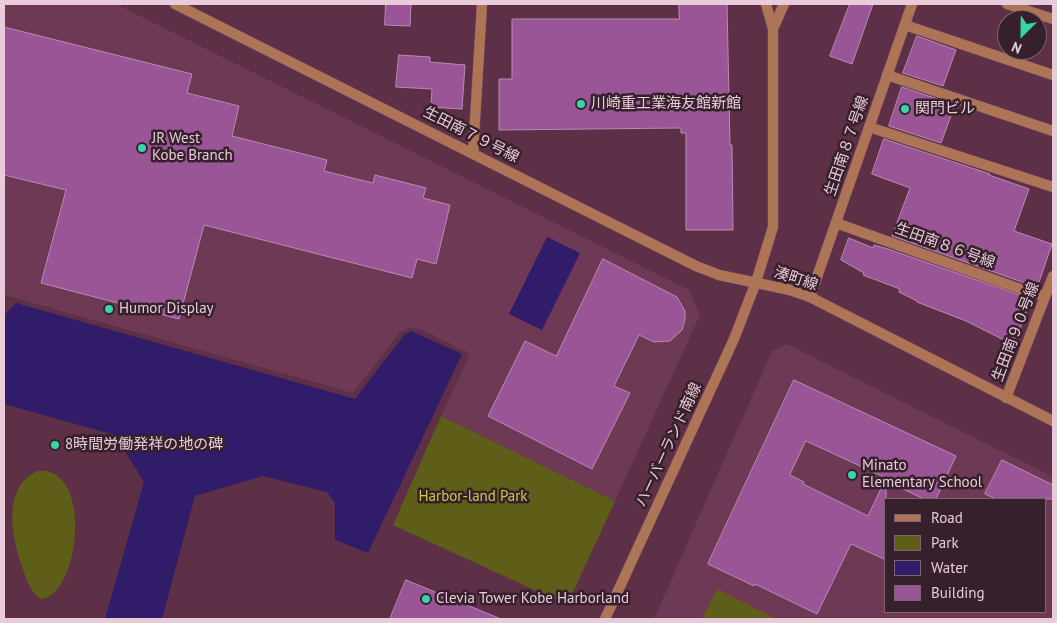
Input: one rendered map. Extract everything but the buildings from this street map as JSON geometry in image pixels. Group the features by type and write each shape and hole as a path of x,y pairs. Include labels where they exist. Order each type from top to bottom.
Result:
{"street":[{"name":"生田南７９号線","path":"175,4 696,266 719,275 756,282"},
{"path":"473,153 482,4"},
{"name":"湊町線","path":"766,4 773,29 773,227 756,282 810,297 1053,421"},
{"name":"湊町線","path":"773,29 784,4"},
{"name":"生田南８７号線","path":"810,297 912,4"},
{"path":"1008,4 1053,20"},
{"path":"905,25 1053,75"},
{"path":"887,75 1053,132"},
{"path":"869,126 1053,187"},
{"name":"生田南８６号線","path":"836,224 1045,296"},
{"name":"生田南９０号線","path":"1006,398 1053,276"},
{"name":"ハーバーランド南線","path":"605,619 734,339 756,282"}],"shaded area":[{"path":"4,4 116,4 689,290 700,315 615,501 441,416 470,354 420,329 410,328 401,331 353,393 4,295"},
{"name":"Minato Elementary School","path":"787,344 1053,477 1053,619 654,619 772,351"}],"green space":[{"name":"Harbor-land Park","path":"441,416 615,501 567,605 393,525"},
{"path":"38,471 56,475 68,488 74,509 75,532 72,556 65,577 54,592 41,599 30,588 26,578 17,551 13,525 15,499 19,488 27,478"},
{"path":"717,589 776,619 702,619"}],"water":[{"path":"547,237 580,253 542,330 509,314"},
{"path":"16,303 355,399 405,334 411,331 462,354 368,553 335,540 335,503 327,492 263,476 195,496 162,619 105,619 144,482 115,435 4,404 4,315"}],"place":[{"name":"川崎重工業海友館新館","path":"581,104"},
{"name":"関門ビル","path":"905,109"},
{"name":"JR West Kobe Branch","path":"142,148"},
{"name":"Humor Display","path":"109,309"},
{"name":"8時間労働発祥の地の碑","path":"55,445"},
{"name":"Minato Elementary School","path":"852,475"},
{"name":"Clevia Tower Kobe Harborland","path":"426,599"}]}
